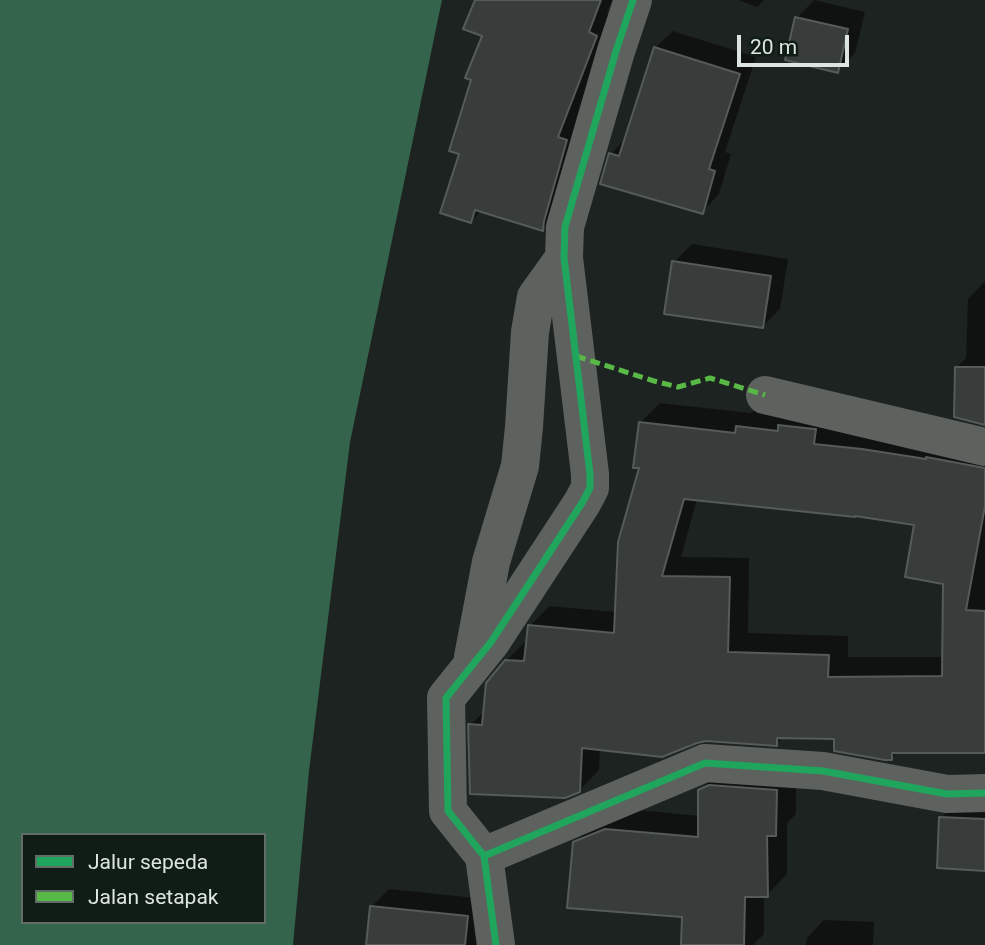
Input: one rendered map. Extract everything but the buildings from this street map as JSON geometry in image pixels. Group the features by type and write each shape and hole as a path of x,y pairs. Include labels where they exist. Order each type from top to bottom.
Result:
{"street":[{"path":"496,945 484,856 448,811 446,698 499,630 590,488 564,258 565,228 633,0"},
{"path":"471,667 491,562 520,466 530,332 536,297 564,258"},
{"path":"765,395 985,447"},
{"path":"484,856 705,763 823,771 947,794 985,793"}],"shaded area":[{"path":"0,0 442,0 350,442 309,771 293,945 0,945"}],"marked path":[{"path":"576,356 678,387 710,378 765,395"}],"cycle path":[{"path":"496,945 484,856 448,811 446,698 491,642 590,488 564,258 565,227 633,0"},
{"path":"484,856 705,763 823,771 947,794 985,793"}]}
